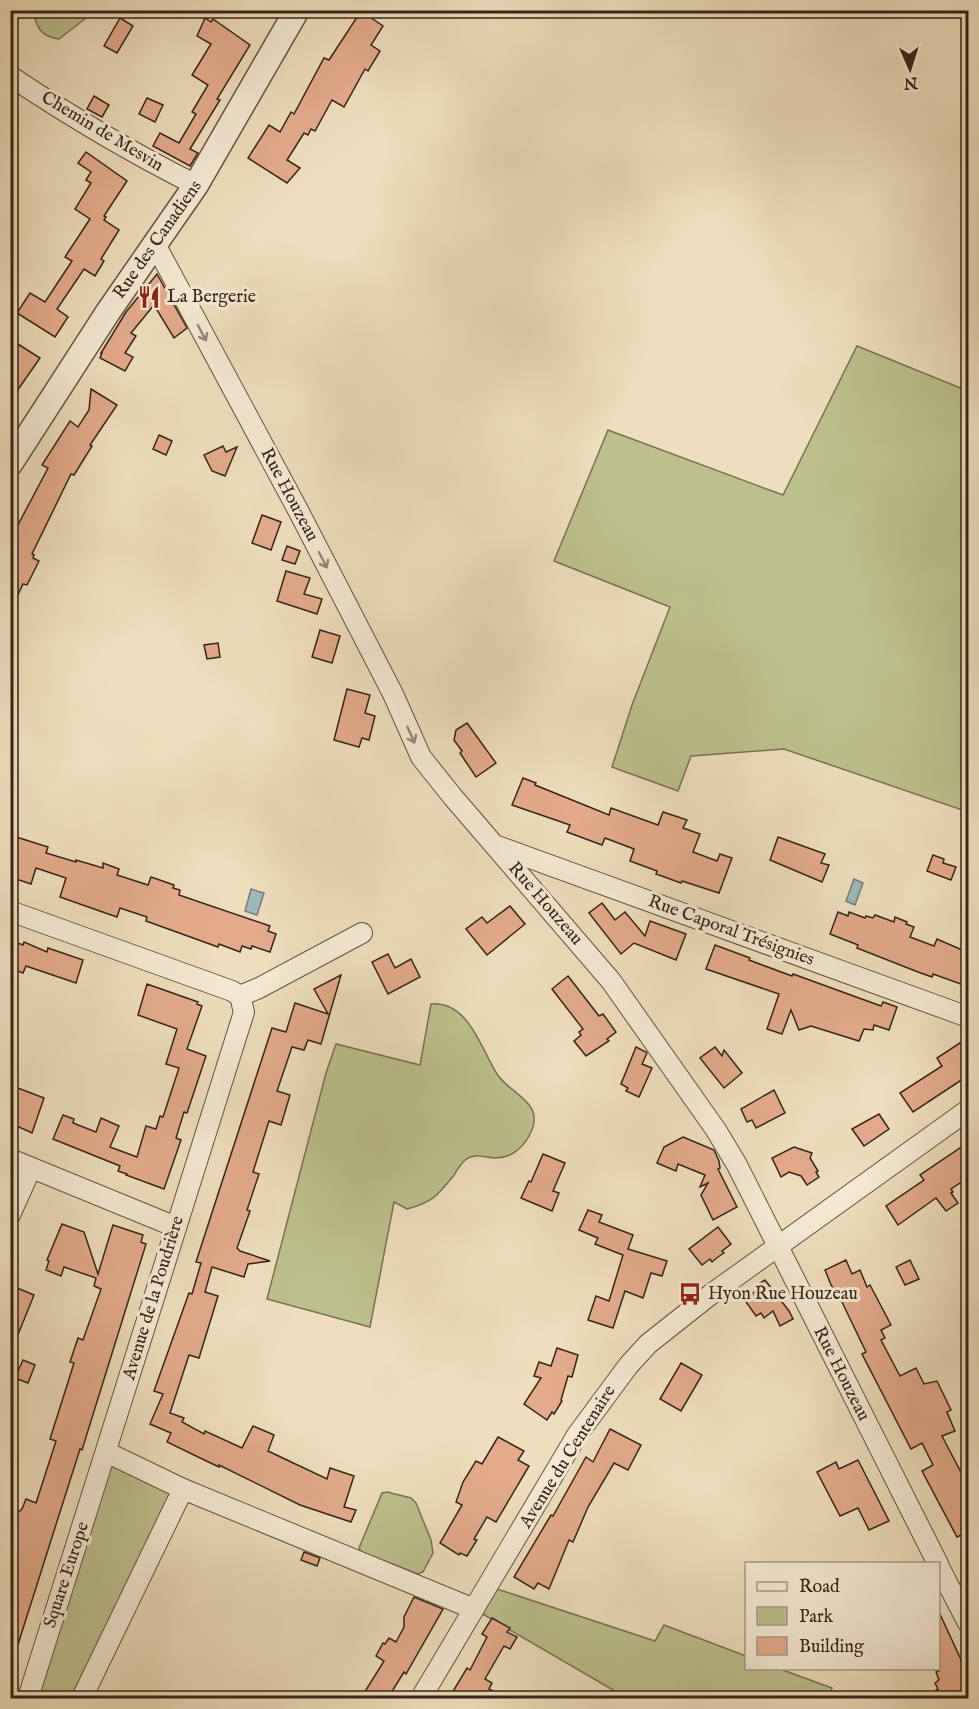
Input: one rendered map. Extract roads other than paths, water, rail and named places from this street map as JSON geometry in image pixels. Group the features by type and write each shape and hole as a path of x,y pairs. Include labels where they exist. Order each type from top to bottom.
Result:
{"street":[{"name":"Rue des Canadiens","path":"10,464 101,322 196,184 297,10"},
{"name":"Chemin de Mesvin","path":"10,76 149,162 196,184"},
{"name":"Rue Houzeau","path":"156,244 299,512 393,694 421,757 611,981 704,1113 737,1165 937,1562"},
{"name":"Rue Caporal Trésignies","path":"494,845 969,1017"},
{"path":"10,911 223,987 240,996 362,933"},
{"name":"Avenue de la Poudrière","path":"106,1452 242,1023 244,1012 240,996"},
{"name":"Avenue du Centenaire","path":"421,1698 577,1435 628,1366 657,1337 710,1295 969,1110"},
{"path":"10,1159 176,1227"},
{"path":"10,1215 31,1168"},
{"path":"106,1452 183,1489 474,1609"},
{"name":"Square Europe","path":"28,1698 106,1452"},
{"path":"82,1698 183,1489"},
{"name":"Rue Houzeau","path":"940,1568 967,1615"}],"water":[{"path":"854,879 863,883 855,905 846,901"},
{"path":"251,889 264,893 257,915 245,911"}],"place":[{"name":"La Bergerie","path":"149,297"},
{"name":"Hyon Rue Houzeau","path":"690,1294"}]}
